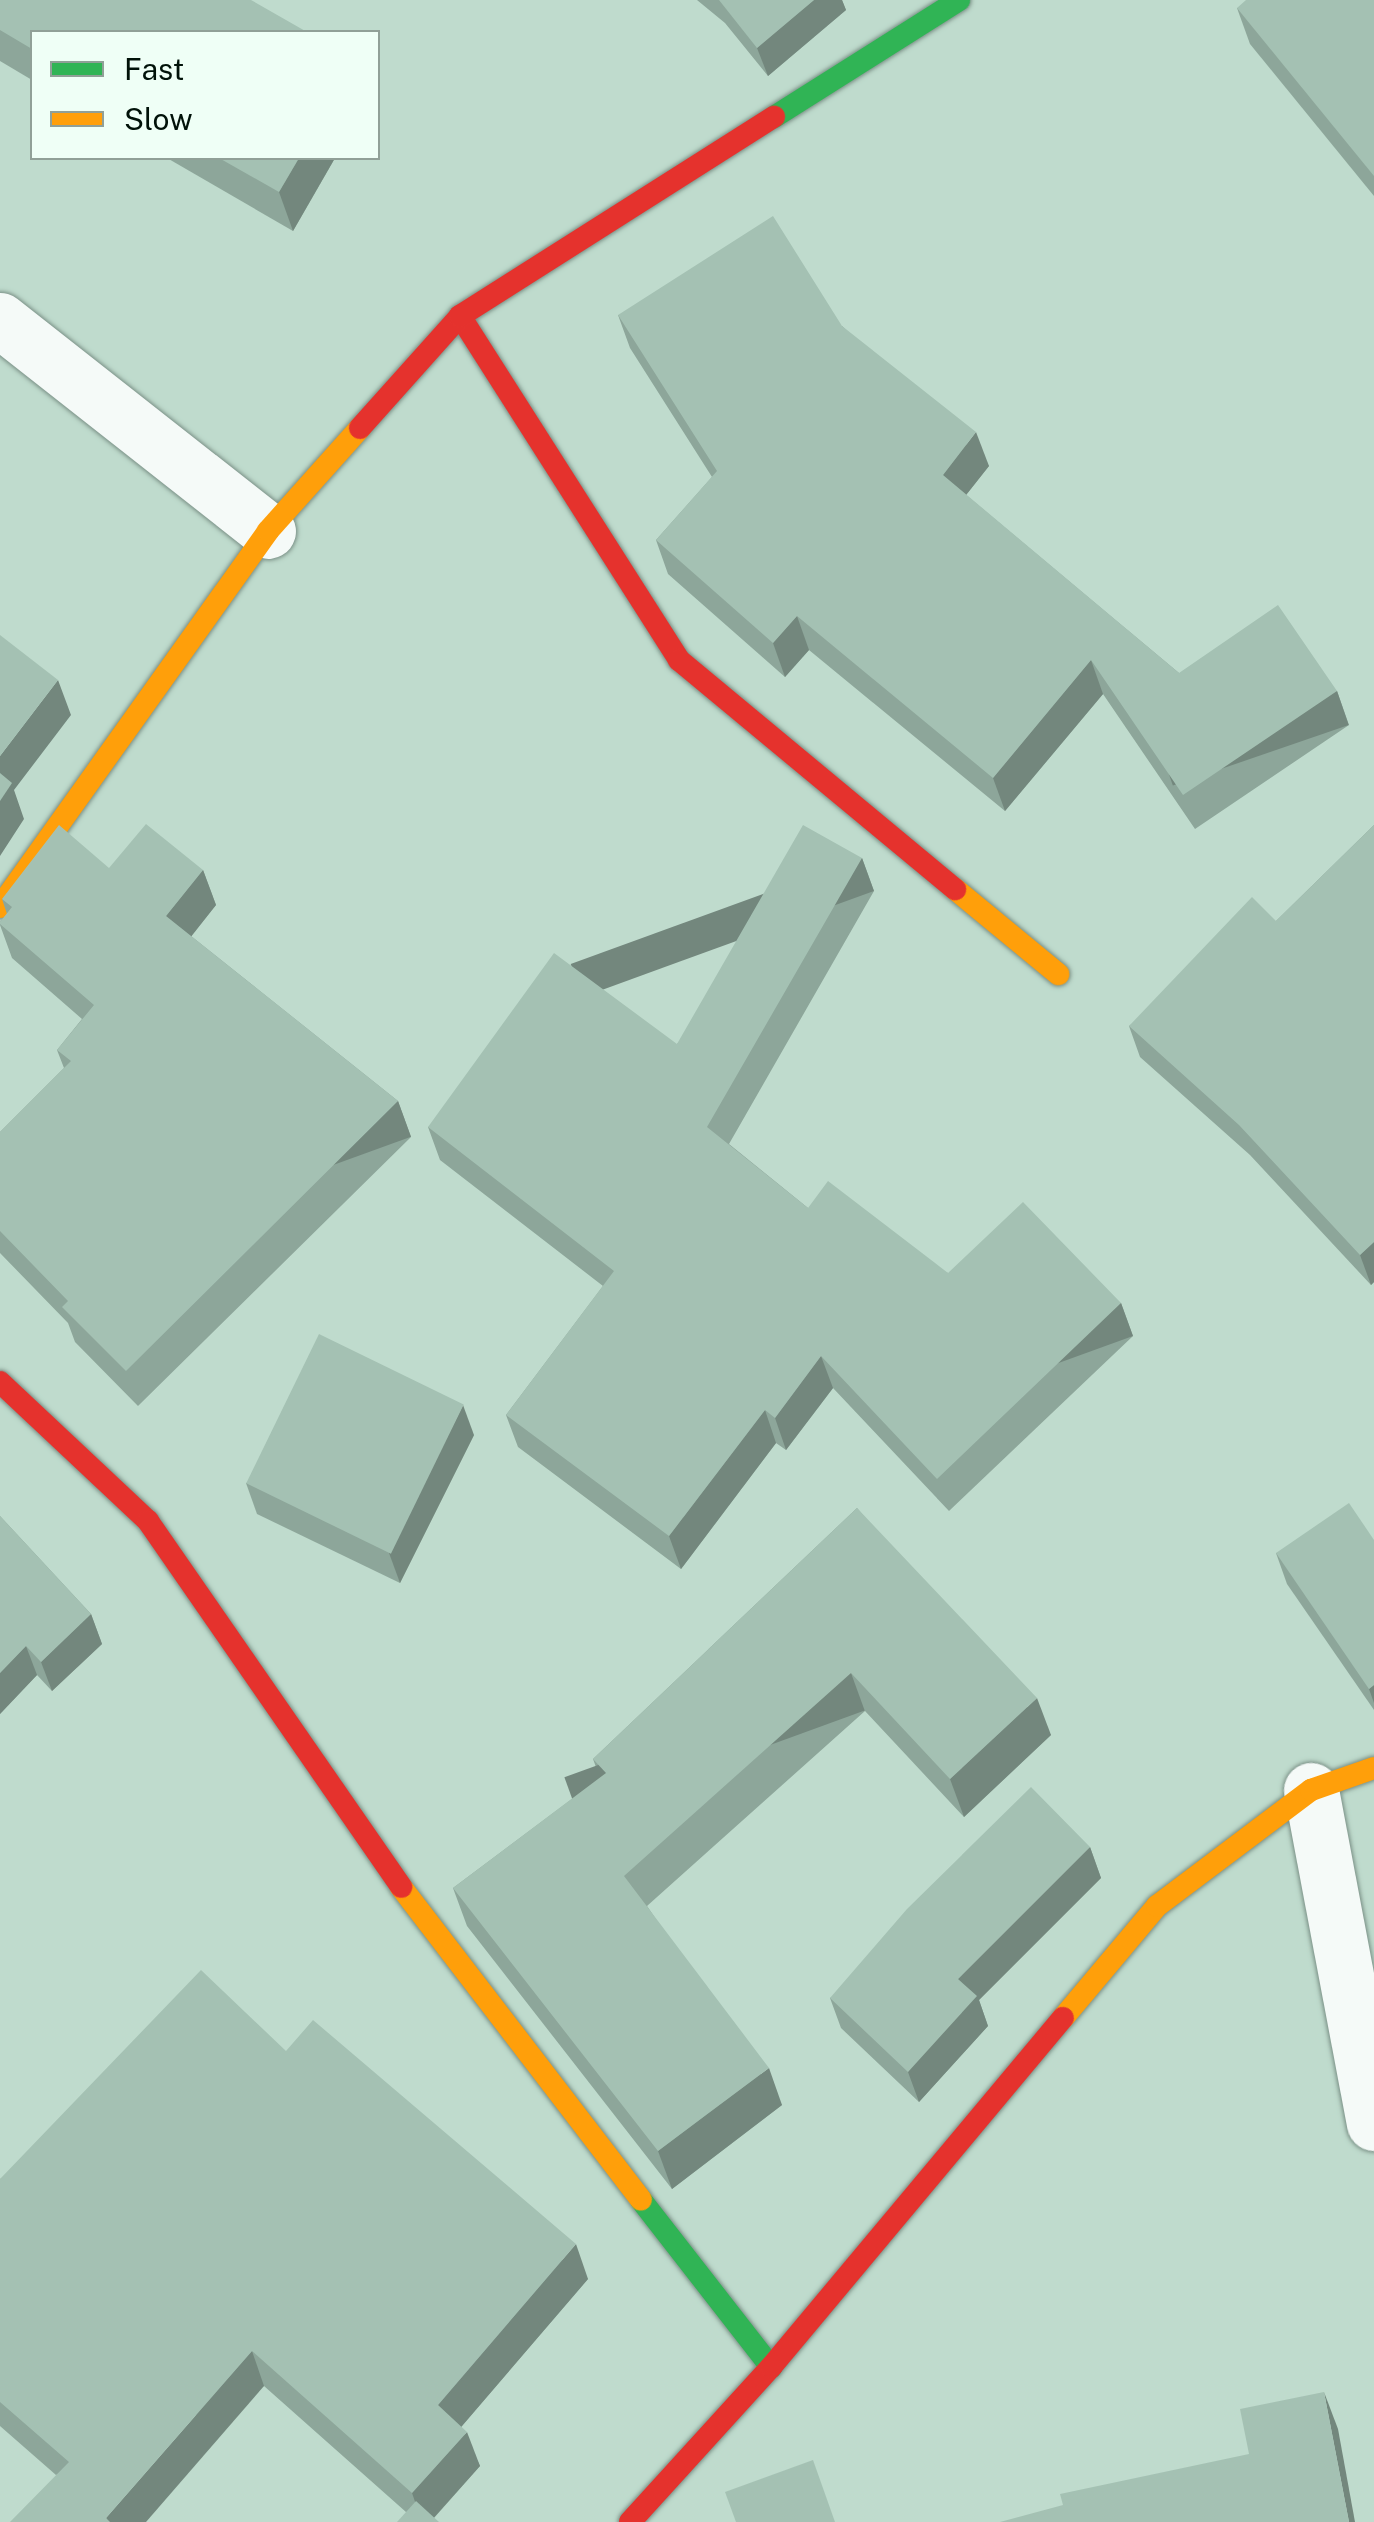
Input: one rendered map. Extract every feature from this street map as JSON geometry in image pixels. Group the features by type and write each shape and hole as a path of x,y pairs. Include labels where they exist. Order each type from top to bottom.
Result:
{"street":[{"path":"0,906 268,531 460,316 959,0"},
{"path":"460,316 679,660 1058,974"},
{"path":"0,320 268,531"},
{"path":"0,1382 148,1521 441,1944 771,2366"},
{"path":"630,2522 771,2366 1157,1906 1312,1790 1374,1768"},
{"path":"1312,1790 1374,2123"}],"building":[{"path":"0,0 251,0 304,30 30,30 30,48 0,30"},
{"path":"719,0 814,0 757,48"},
{"path":"1246,0 1374,0 1374,176 1237,8"},
{"path":"223,160 298,160 279,192"},
{"path":"773,216 842,326 976,432 943,475 1179,673 1278,605 1337,691 1183,795 1091,660 993,778 797,616 773,643 656,540 717,471 618,315"},
{"path":"0,635 58,680 0,756"},
{"path":"0,773 12,783 0,801"},
{"path":"146,824 203,870 166,916 398,1101 126,1371 62,1307 68,1301 0,1231 0,1132 71,1061 57,1050 94,1005 0,922 12,907 2,899 59,825 109,868"},
{"path":"803,825 862,858 707,1127 808,1208 828,1181 948,1273 1023,1202 1121,1303 937,1479 821,1356 775,1418 765,1410 669,1536 506,1415 614,1271 428,1127 554,953 677,1044"},
{"path":"1374,825 1374,1242 1360,1255 1239,1125 1129,1026 1252,897 1276,921"},
{"path":"319,1334 464,1405 391,1554 246,1483"},
{"path":"1349,1503 1374,1540 1374,1685 1369,1689 1276,1553"},
{"path":"857,1508 1037,1698 950,1779 851,1673 624,1876 769,2068 658,2151 453,1888 606,1773 593,1759"},
{"path":"0,1516 91,1614 41,1662 26,1646 0,1673"},
{"path":"1031,1787 1090,1847 958,1979 977,1996 908,2072 830,1998 907,1909"},
{"path":"201,1970 286,2051 313,2020 576,2244 438,2405 467,2432 412,2493 252,2351 106,2518 110,2522 10,2522 69,2462 0,2402 0,2179"},
{"path":"1324,2392 1349,2522 1000,2522 1063,2505 1060,2494 1249,2454 1240,2409"},
{"path":"813,2460 835,2522 736,2522 725,2492"},
{"path":"416,2501 439,2522 397,2522"}],"traffic: fast":[{"path":"774,117 959,0"},
{"path":"641,2200 771,2367"}],"traffic: slow":[{"path":"0,907 268,531 360,428"},
{"path":"955,889 1058,974"},
{"path":"1063,2018 1157,1906 1311,1790 1374,1768"},
{"path":"401,1887 641,2200"}],"traffic: jam":[{"path":"360,428 460,316 774,117"},
{"path":"460,316 679,660 955,889"},
{"path":"0,1382 148,1521 401,1887"},
{"path":"630,2522 771,2367 1063,2018"}]}
